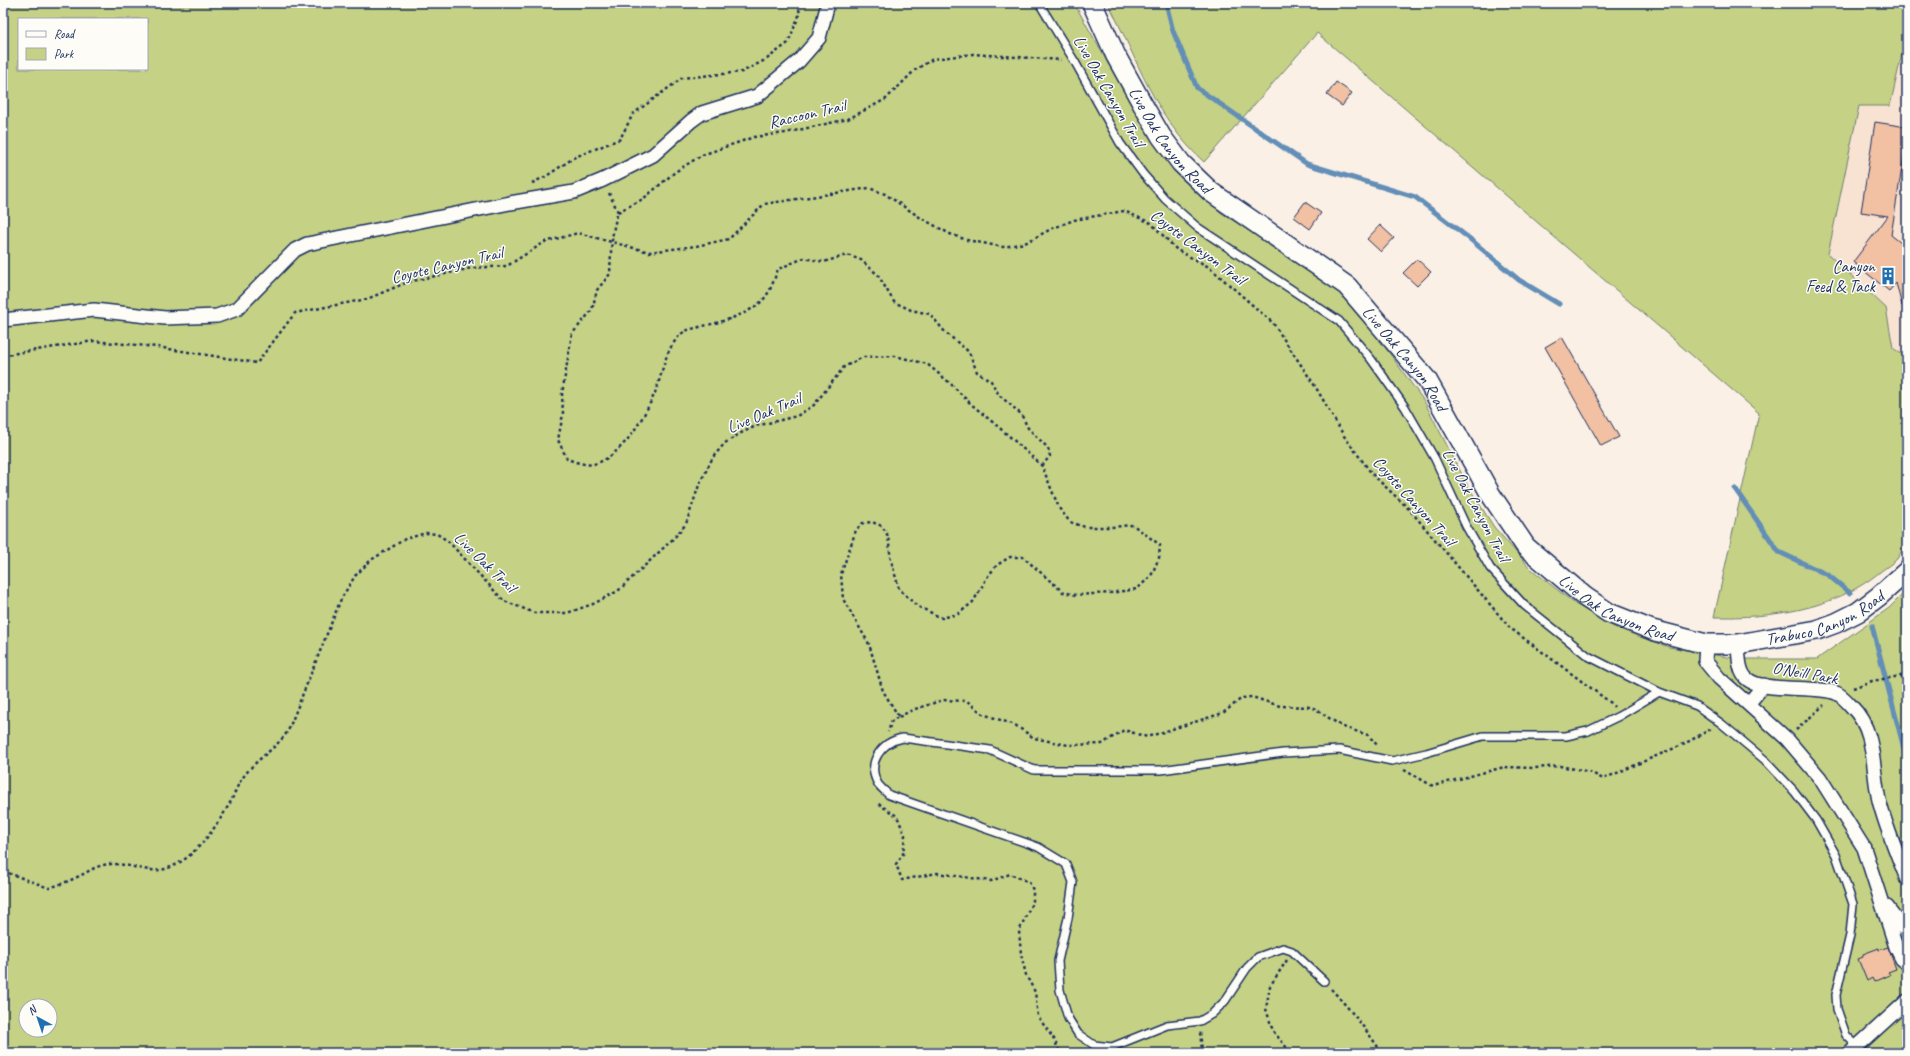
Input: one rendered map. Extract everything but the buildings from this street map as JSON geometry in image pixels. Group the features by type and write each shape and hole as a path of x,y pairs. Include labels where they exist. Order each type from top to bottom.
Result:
{"main road":[{"name":"Live Oak Canyon Road","path":"1092,3 1116,56 1142,105 1181,163 1211,192 1347,286 1427,380 1491,495 1526,547 1585,597 1609,613 1652,630 1706,644 1747,643"},
{"name":"Trabuco Canyon Road","path":"1747,643 1817,630 1836,623 1858,612 1880,596 1907,571"}],"street":[{"path":"3,320 94,310 165,318 218,316 237,309 295,250 307,244 510,203 574,192 653,155 702,113 757,96 799,61 819,38 828,3"},
{"name":"O'Neill Park","path":"1747,643 1741,668 1747,678 1764,685 1837,693 1853,708 1865,723 1880,803 1907,878"},
{"path":"1706,644 1705,662 1720,678 1787,739 1820,778 1864,848 1896,947 1902,959 1907,963"},
{"path":"1748,704 1764,685"},
{"path":"1880,897 1907,933"},
{"path":"1854,1050 1907,1001"}],"lane":[{"name":"Live Oak Canyon Trail","path":"1039,3 1075,62 1120,143 1143,174 1165,199 1197,227 1340,321 1371,358 1405,407 1435,459 1466,526 1490,568 1524,605 1588,656 1659,692 1697,706 1722,724 1765,760 1794,790 1816,820 1836,855 1853,904 1850,935 1836,995 1837,1009 1846,1035 1854,1050"},
{"path":"1324,981 1292,951 1283,948 1258,957 1247,968 1225,1002 1212,1014 1200,1021 1167,1025 1112,1047 1094,1045 1078,1034 1068,1018 1060,990 1058,961 1068,918 1073,882 1066,864 1038,847 889,795 878,785 874,773 873,762 886,744 895,739 914,738 990,750 1034,770 1161,770 1283,753 1340,750 1392,761 1484,736 1566,736 1588,731 1619,716 1659,692"}],"path":[{"path":"529,185 546,177 575,157 620,139 633,114 682,78 742,72 767,58 788,43 800,13 797,3"},
{"name":"Raccoon Trail","path":"618,212 644,199 675,172 702,154 754,137 785,133 848,119 886,99 915,70 934,59 973,54 1075,62"},
{"path":"602,180 618,212 610,241 610,274 597,290 592,310 572,334 568,350 567,371 562,394 563,414 558,440 567,459 585,464 596,464 622,447 654,395 666,357 675,340 688,328 703,326 749,311 763,301 772,287 778,269 804,258 824,262 847,255 861,260 878,275 894,302 911,310 930,314 945,332 969,352 977,372 991,381 999,395 1020,414 1028,428 1048,448 1050,456 1042,466"},
{"name":"Coyote Canyon Trail","path":"3,356 94,341 157,347 257,363 295,313 367,299 408,282 472,268 507,266 545,242 578,233 649,252 696,246 729,239 764,204 869,188 885,194 921,218 950,234 967,240 1003,247 1025,243 1051,229 1074,220 1124,211 1152,223 1177,250 1210,267 1273,323 1315,386 1344,436 1372,474 1409,509 1510,628 1611,703 1619,716"},
{"name":"Live Oak Trail","path":"3,871 49,888 76,878 95,866 112,864 152,870 163,870 178,865 201,844 218,824 243,777 258,761 280,743 288,731 341,599 354,576 371,560 405,538 426,533 437,534 448,541 504,601 535,613 567,613 593,604 618,591 674,538 686,524 699,485 714,457 725,443 741,432 756,426 797,416 814,405 844,367 863,357 895,356 927,364 950,382 971,404 1042,466 1059,508 1070,522 1085,527 1133,525 1160,545 1159,558 1150,576 1137,589 1076,595 1063,592 1023,557 1010,557 997,565 988,576 973,602 958,614 942,618 917,606 899,589 891,560 888,536 882,526 872,522 863,523 856,530 841,574 843,599 869,644 883,691 899,717 892,720 886,744"},
{"path":"878,785 877,789 880,805 897,816 905,835 903,854 896,864 902,880 937,873 991,881 1010,874 1029,882 1034,890 1033,901 1019,931 1021,954 1026,975 1035,992 1038,1017 1054,1040 1060,1053"},
{"path":"1292,951 1283,969 1270,986 1266,1009 1273,1031 1292,1053"},
{"path":"1324,981 1348,1007 1370,1035 1380,1050 1380,1053"},
{"path":"1200,1021 1201,1052 1205,1053"}],"shaded area":[{"path":"1907,32 1907,358 1893,348 1886,308 1828,254 1859,106 1890,106"}],"green space":[{"path":"3,3 1074,3 1147,132 1220,212 1333,285 1359,311 1424,401 1468,486 1494,527 1530,568 1575,604 1614,627 1669,647 1739,659 1817,659 1889,608 1907,590 1907,1053 3,1053"},
{"path":"1108,3 1907,3 1907,32 1890,106 1859,106 1828,254 1886,308 1893,348 1907,358 1907,540 1897,559 1862,585 1843,595 1822,603 1801,609 1758,616 1714,617 1759,413 1317,33 1204,162 1187,145 1172,126 1160,107 1148,87"}],"waterway":[{"path":"1166,3 1173,31 1197,88 1307,164 1415,197 1470,239 1519,280 1559,304"},
{"path":"1735,489 1779,552 1828,575 1850,593"},
{"path":"1872,626 1907,760"}],"place":[{"name":"Canyon Feed & Tack","path":"1888,276"}]}
